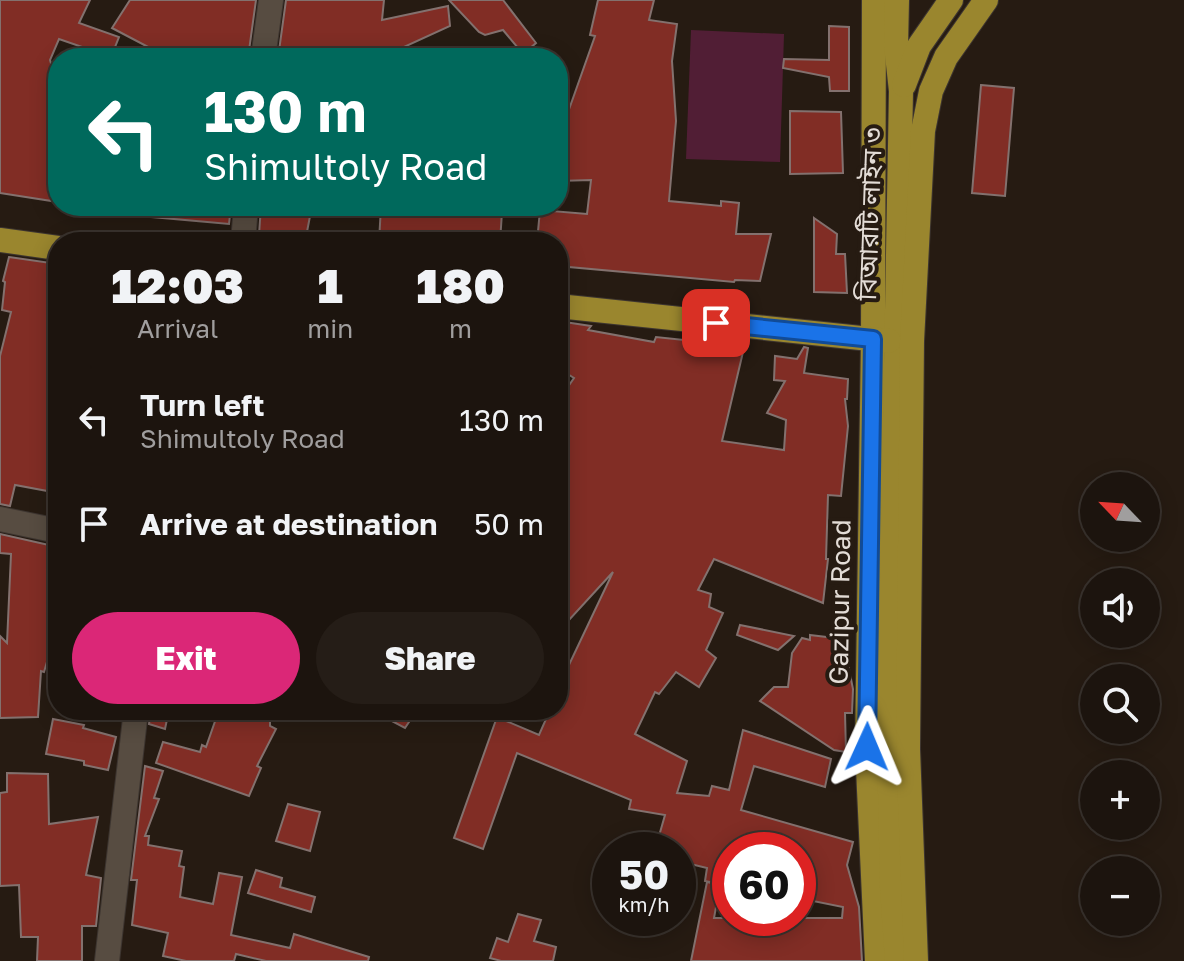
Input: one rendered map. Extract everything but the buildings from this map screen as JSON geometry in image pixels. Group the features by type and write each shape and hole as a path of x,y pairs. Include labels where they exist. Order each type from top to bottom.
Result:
{"main road":[{"path":"874,0 893,341 916,961"},
{"name":"বিআরটি লাইন ৩","path":"897,0 896,46 901,91 893,341 889,746 897,961"},
{"name":"বিআরটি লাইন ৩","path":"901,91 919,46 951,0"},
{"path":"893,341 931,91 946,57 986,0"},
{"path":"0,240 48,247"},
{"path":"568,307 893,341"},
{"name":"Gazipur Road","path":"877,961 867,747 893,341"}],"street":[{"path":"264,48 271,0"},
{"path":"0,519 48,529"},
{"path":"107,961 135,720"}],"shaded area":[{"path":"691,30 784,34 780,162 686,159"}],"route":[{"path":"716,323 873,339 867,747"}]}
